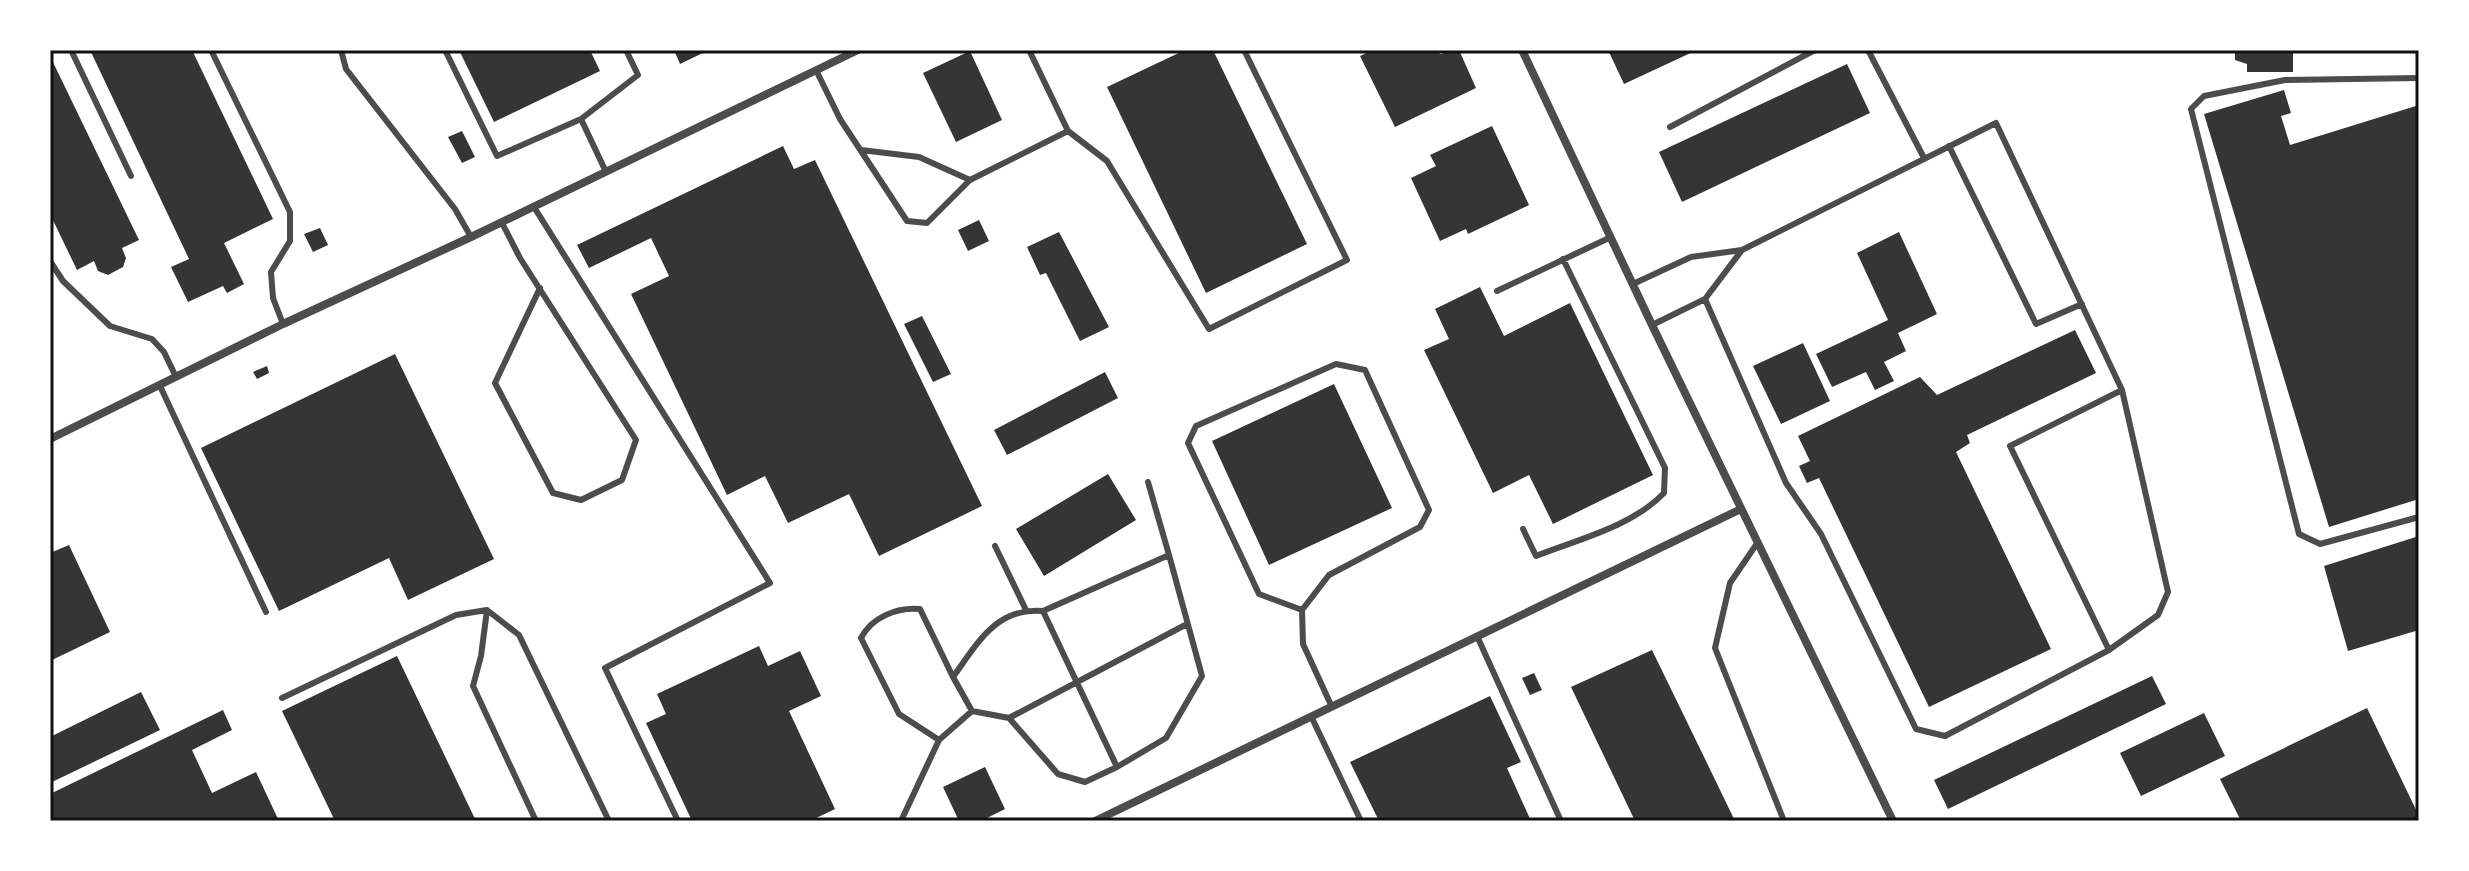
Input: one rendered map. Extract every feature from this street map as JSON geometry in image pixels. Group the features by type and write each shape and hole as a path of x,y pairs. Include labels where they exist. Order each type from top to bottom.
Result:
{"street":[{"path":"50,439 283,324 502,223 858,50"},
{"path":"1522,50 1893,821"},
{"path":"1095,821 1741,509"}],"lane":[{"path":"71,50 131,176"},
{"path":"211,50 290,212 290,241 271,272 273,298 283,324"},
{"path":"341,50 346,69 455,209 471,237"},
{"path":"445,50 497,156 581,119 638,75 626,50"},
{"path":"1029,50 1068,131 1107,161 1209,329 1347,260 1244,50"},
{"path":"1670,127 1815,50"},
{"path":"1868,50 1924,158"},
{"path":"816,70 840,119 907,221 927,223 970,180 1068,131"},
{"path":"2419,78 2285,80 2204,96 2191,109 2299,534 2320,544 2419,517"},
{"path":"581,119 606,172"},
{"path":"1633,284 1691,257 1742,250 1996,123 2122,390 2168,592 2158,615 2109,650 1945,736 1916,729 1821,534 1786,483 1705,299"},
{"path":"1949,146 2036,324 2082,304"},
{"path":"861,150 919,157 970,180"},
{"path":"534,207 770,583 605,668 678,821"},
{"path":"502,223 636,440 622,480 581,500 553,493 495,383 540,288"},
{"path":"1497,291 1611,237"},
{"path":"1652,325 1705,299 1742,250"},
{"path":"1523,529 1536,556 1636,515 1648,509 1664,493 1665,468 1563,259"},
{"path":"50,261 63,281 110,326 152,339 164,352 176,377"},
{"path":"1302,610 1259,594 1188,443 1196,426 1336,364 1365,370 1429,510 1420,527 1329,575 1302,610 1303,644 1331,705"},
{"path":"160,386 266,612"},
{"path":"2109,650 2010,446 2122,390"},
{"path":"972,711 1009,718 1058,774 1085,782 1166,738 1202,676 1148,482"},
{"path":"1758,542 1730,583 1715,648 1784,821"},
{"path":"995,546 1026,610"},
{"path":"953,677 989,628 1026,610 1043,611 1169,555"},
{"path":"939,740 899,714 861,638 867,627 901,607 920,609 972,711"},
{"path":"282,698 456,615 487,610 519,635 609,821"},
{"path":"487,610 481,656 473,686 536,821"},
{"path":"1043,611 1117,767"},
{"path":"1009,718 1187,624"},
{"path":"1477,636 1561,821"},
{"path":"900,820 939,740 972,711"},
{"path":"1310,715 1361,821"}],"building":[{"path":"90,50 192,50 273,219 224,243 244,284 227,293 223,286 188,302 171,267 189,259"},
{"path":"459,50 590,50 600,71 494,122"},
{"path":"674,50 709,50 680,64"},
{"path":"1185,50 1213,50 1307,244 1206,293 1107,87"},
{"path":"1373,50 1438,50 1440,54 1459,50 1476,88 1395,127 1360,56"},
{"path":"1608,50 1697,50 1624,84"},
{"path":"2235,50 2293,50 2293,72 2247,72 2247,64 2235,60"},
{"path":"970,51 1002,120 956,142 923,73"},
{"path":"50,56 139,240 122,248 126,258 123,267 108,275 98,271 94,261 77,270 50,214"},
{"path":"1847,64 1870,113 1682,202 1659,152"},
{"path":"2284,90 2291,113 2281,116 2290,145 2419,105 2419,499 2329,527 2204,114"},
{"path":"1492,126 1529,205 1468,234 1466,229 1440,241 1411,178 1436,166 1430,155"},
{"path":"462,131 475,157 462,163 448,137"},
{"path":"783,146 794,169 815,160 982,506 879,556 849,494 788,523 765,476 727,495 631,294 669,276 651,238 589,268 577,245"},
{"path":"979,220 989,241 968,251 958,230"},
{"path":"320,228 328,245 313,252 304,234"},
{"path":"1059,232 1109,327 1080,341 1046,273 1040,275 1027,247"},
{"path":"1899,232 1937,314 1898,333 1906,351 1884,362 1894,381 1875,390 1866,372 1832,387 1816,354 1888,320 1857,253"},
{"path":"1480,287 1504,336 1570,303 1653,475 1553,524 1529,475 1493,493 1424,350 1449,339 1435,309"},
{"path":"922,316 951,374 933,382 904,324"},
{"path":"2075,330 2096,373 1967,435 1970,443 1956,452 2051,649 1929,707 1819,478 1807,483 1799,466 1810,461 1798,436 1920,377 1937,395"},
{"path":"1803,343 1830,401 1781,424 1753,366"},
{"path":"395,354 494,559 408,600 389,558 279,611 201,448"},
{"path":"267,366 269,373 257,379 253,372"},
{"path":"1105,372 1118,398 1007,455 994,430"},
{"path":"1334,384 1392,508 1269,565 1212,441"},
{"path":"1108,474 1136,520 1044,576 1016,529"},
{"path":"2419,536 2419,630 2348,651 2324,566"},
{"path":"69,545 110,632 50,661 50,553"},
{"path":"759,646 768,666 800,651 821,696 789,711 835,809 810,821 692,821 646,723 666,714 657,694"},
{"path":"1652,650 1735,821 1635,821 1571,687"},
{"path":"397,656 476,821 335,821 282,711"},
{"path":"1534,673 1542,690 1530,695 1522,678"},
{"path":"2152,676 2166,704 1948,809 1934,780"},
{"path":"141,692 160,730 50,783 50,737"},
{"path":"1490,696 1521,762 1507,768 1531,821 1379,821 1350,762"},
{"path":"2367,708 2419,821 2241,821 2220,779"},
{"path":"223,710 232,730 192,750 212,793 256,772 279,821 50,821 50,794"},
{"path":"2204,713 2225,756 2141,796 2120,753"},
{"path":"985,767 1005,809 981,821 959,821 943,787"}]}
